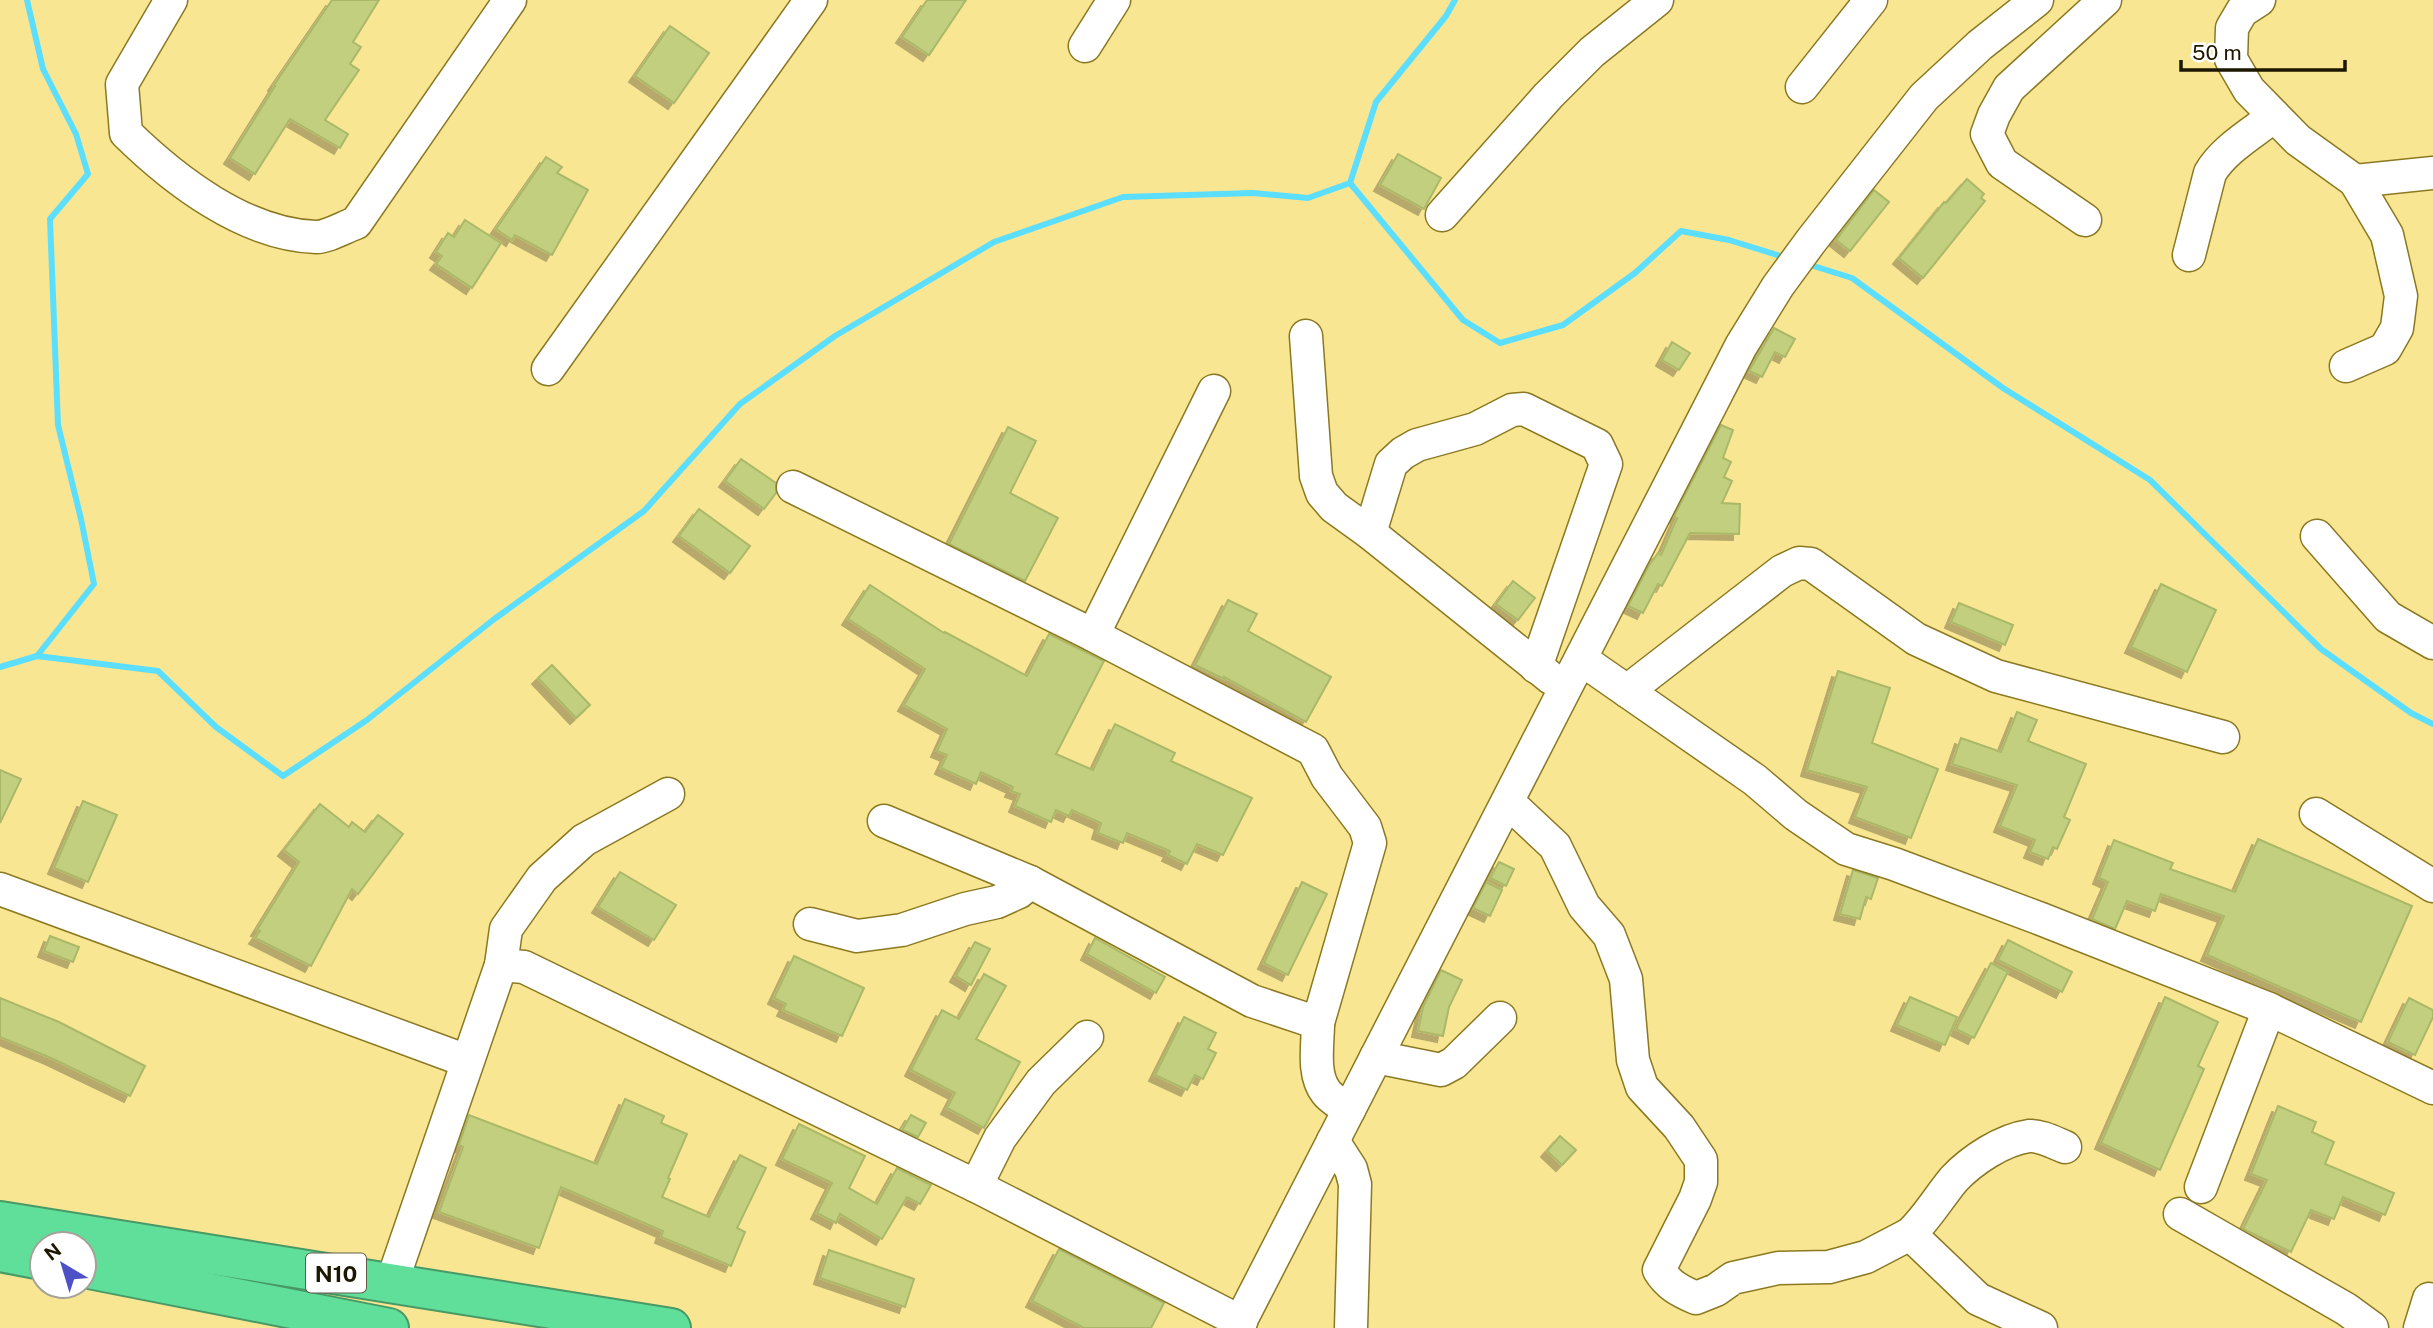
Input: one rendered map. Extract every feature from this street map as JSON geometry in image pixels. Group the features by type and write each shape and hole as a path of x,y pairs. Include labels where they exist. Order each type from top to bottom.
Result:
{"highway":[{"name":"N10","path":"0,1221 671,1328"},
{"path":"0,1252 28,1257"},
{"name":"N10","path":"98,1271 389,1328"}],"street":[{"path":"172,0 122,83 126,132 159,164 217,206 274,230 318,237 356,223 510,0"},
{"path":"548,369 811,0"},
{"path":"1085,46 1114,0"},
{"path":"1442,215 1548,96 1592,52 1657,0"},
{"path":"1802,87 1871,0"},
{"path":"501,965 524,967 976,1186 1239,1325 1741,346 1811,241 1924,97 2036,0"},
{"path":"2085,220 2002,163 1987,134 2009,88 2105,0"},
{"path":"2259,0 2242,10 2232,28 2231,59 2249,90 2298,140 2355,181 2387,235 2401,296 2397,328 2385,349 2346,366"},
{"path":"2189,255 2210,173 2215,164 2274,116"},
{"path":"2355,181 2433,173"},
{"path":"1306,336 1315,476 1322,493 1334,508 1370,533 1565,690"},
{"path":"1093,635 1214,391"},
{"path":"1370,533 1391,464 1417,445 1475,429 1512,410 1524,409 1597,445 1606,464 1536,667"},
{"path":"793,487 1093,635 1313,750 1328,777 1365,827 1370,843 1318,1023 1317,1069 1320,1083 1326,1093 1349,1110"},
{"path":"2317,536 2388,617 2433,643"},
{"path":"1627,691 1782,571 1800,563 1811,564 1916,639 1996,676 2222,737"},
{"path":"1581,659 1755,779 1796,816 1846,849 2041,919 2269,1009 2433,1088"},
{"path":"392,1282 501,965 506,929 542,878 584,840 668,794"},
{"path":"1508,802 1555,846 1584,906 1609,936 1626,979 1633,1060 1642,1087 1679,1128 1701,1160 1701,1182 1695,1199 1659,1270 1666,1280 1680,1291 1696,1298 1716,1290 1733,1278 1778,1268 1829,1267 1866,1256 1910,1234 1922,1223 1955,1179 1974,1161 2001,1145 2031,1136 2065,1147"},
{"path":"2316,814 2433,886"},
{"path":"884,821 1030,882 1252,1001 1318,1023"},
{"path":"810,924 857,936 902,930 965,909 997,902 1019,892 1030,882"},
{"path":"0,889 467,1061"},
{"path":"2201,1188 2269,1009"},
{"path":"1376,1057 1441,1070 1454,1063 1500,1018"},
{"path":"976,1186 1000,1138 1041,1082 1087,1037"},
{"path":"1333,1141 1351,1169 1355,1184 1351,1328"},
{"path":"2180,1214 2346,1308 2372,1328"},
{"path":"1910,1234 1978,1299 2041,1328"}],"building":[{"path":"332,0 379,0 353,42 361,47 350,64 359,70 325,120 348,134 340,148 290,119 255,174 230,158 274,85"},
{"path":"927,0 966,0 929,55 902,37"},
{"path":"670,26 709,53 674,103 635,76"},
{"path":"1398,154 1441,178 1424,209 1380,185"},
{"path":"546,157 562,167 557,173 588,190 552,255 515,235 512,240 496,229"},
{"path":"1967,179 1984,194 1981,198 1985,201 1923,278 1899,258 1944,202 1946,203"},
{"path":"1874,190 1889,202 1850,251 1836,240"},
{"path":"465,220 501,243 472,288 436,264 442,256 436,252 448,233 454,237"},
{"path":"1774,328 1795,339 1785,357 1775,352 1762,377 1749,371"},
{"path":"1672,342 1690,353 1679,370 1662,360"},
{"path":"1721,425 1733,430 1723,458 1731,462 1724,477 1732,481 1722,503 1740,504 1739,534 1690,533 1662,586 1658,584 1643,613 1628,606 1648,567 1658,553 1661,555 1677,518 1674,516"},
{"path":"1008,427 1036,441 1010,493 1058,518 1025,581 949,544"},
{"path":"741,459 776,483 776,493 764,509 725,481"},
{"path":"699,509 750,546 730,573 679,536"},
{"path":"1513,581 1535,598 1518,620 1496,604"},
{"path":"2161,584 2216,610 2187,672 2131,647"},
{"path":"870,585 944,633 1027,676 1049,634 1104,661 1056,754 1093,770 1115,724 1175,753 1171,761 1252,798 1223,855 1197,844 1187,864 1168,855 1170,851 1127,833 1123,843 1098,833 1101,823 1072,810 1069,816 1056,810 1051,822 1015,806 1020,794 1011,791 1013,787 981,772 976,784 941,768 947,755 937,751 947,729 904,705 925,669 848,619"},
{"path":"1228,600 1257,614 1248,631 1331,677 1306,722 1224,677 1195,665"},
{"path":"1959,603 2013,625 2005,645 1951,622"},
{"path":"552,665 590,705 576,718 538,678"},
{"path":"1838,671 1890,688 1872,743 1938,769 1911,838 1855,817 1867,787 1807,770"},
{"path":"2017,712 2037,720 2028,741 2086,764 2064,817 2070,820 2057,849 2053,847 2048,859 2030,852 2035,840 2000,826 2017,785 1952,764 1961,738 2001,752"},
{"path":"0,770 21,779 0,823"},
{"path":"83,801 117,815 88,882 54,868"},
{"path":"320,804 349,827 352,822 365,832 378,815 403,834 358,894 352,889 311,966 255,938 260,931 257,930 299,862 284,850"},
{"path":"2258,839 2412,906 2361,1022 2207,955 2224,916 2161,894 2155,911 2127,901 2115,929 2092,919 2108,882 2099,878 2114,840 2173,863 2170,869 2235,892"},
{"path":"1499,862 1514,869 1506,886 1490,878"},
{"path":"1853,870 1878,878 1871,899 1866,897 1860,919 1840,914"},
{"path":"620,872 676,905 654,940 598,907"},
{"path":"1302,882 1327,894 1288,975 1264,963"},
{"path":"1486,882 1502,890 1490,916 1473,908"},
{"path":"50,936 79,947 73,962 44,951"},
{"path":"1095,938 1165,977 1156,993 1087,954"},
{"path":"2008,940 2072,972 2062,992 1998,960"},
{"path":"975,942 990,949 971,985 956,976"},
{"path":"794,956 864,988 842,1036 783,1010 786,1004 774,998"},
{"path":"1991,963 2008,972 1974,1038 1956,1029"},
{"path":"1441,970 1462,980 1449,1007 1443,1036 1418,1031 1423,1007"},
{"path":"984,974 1006,986 976,1039 1020,1062 984,1128 947,1108 955,1093 911,1070 942,1010 959,1019"},
{"path":"1910,997 1957,1017 1945,1045 1897,1025"},
{"path":"2165,997 2218,1022 2198,1066 2204,1069 2160,1170 2101,1143"},
{"path":"0,998 59,1022 145,1066 130,1096 0,1037"},
{"path":"2409,998 2433,1010 2433,1017 2415,1055 2388,1042"},
{"path":"1184,1017 1216,1033 1208,1049 1216,1053 1203,1079 1195,1075 1187,1090 1155,1075"},
{"path":"625,1099 664,1116 661,1123 687,1134 662,1197 709,1217 740,1155 766,1168 737,1228 745,1232 731,1266 661,1237 663,1231 561,1187 539,1248 439,1212 463,1147 459,1145 469,1115 597,1164"},
{"path":"2278,1106 2316,1122 2312,1132 2334,1142 2325,1164 2394,1193 2385,1215 2343,1197 2334,1219 2311,1210 2291,1252 2243,1229 2267,1180 2251,1174"},
{"path":"911,1115 926,1123 918,1137 902,1130"},
{"path":"799,1124 865,1156 849,1188 877,1204 897,1168 931,1185 920,1204 907,1197 882,1239 840,1214 836,1223 817,1213 832,1183 782,1159"},
{"path":"1560,1136 1576,1150 1562,1165 1547,1151"},
{"path":"1059,1249 1164,1303 1151,1328 1084,1328 1032,1301"},
{"path":"829,1250 914,1279 905,1307 820,1278"}],"waterway":[{"path":"27,0 43,69 76,134 88,174 50,219 58,425 94,584 37,656"},
{"path":"0,667 37,656 158,671 216,727 283,776 367,720 493,620 644,511 740,404 835,336 994,242 1123,197 1253,193 1308,198 1350,183 1376,102 1446,16 1455,0"},
{"path":"1350,183 1463,320 1500,343 1563,325 1635,273 1681,231 1729,240 1787,258"},
{"path":"1804,263 1852,278 2003,388 2150,480 2321,649 2411,713 2433,724"}]}
